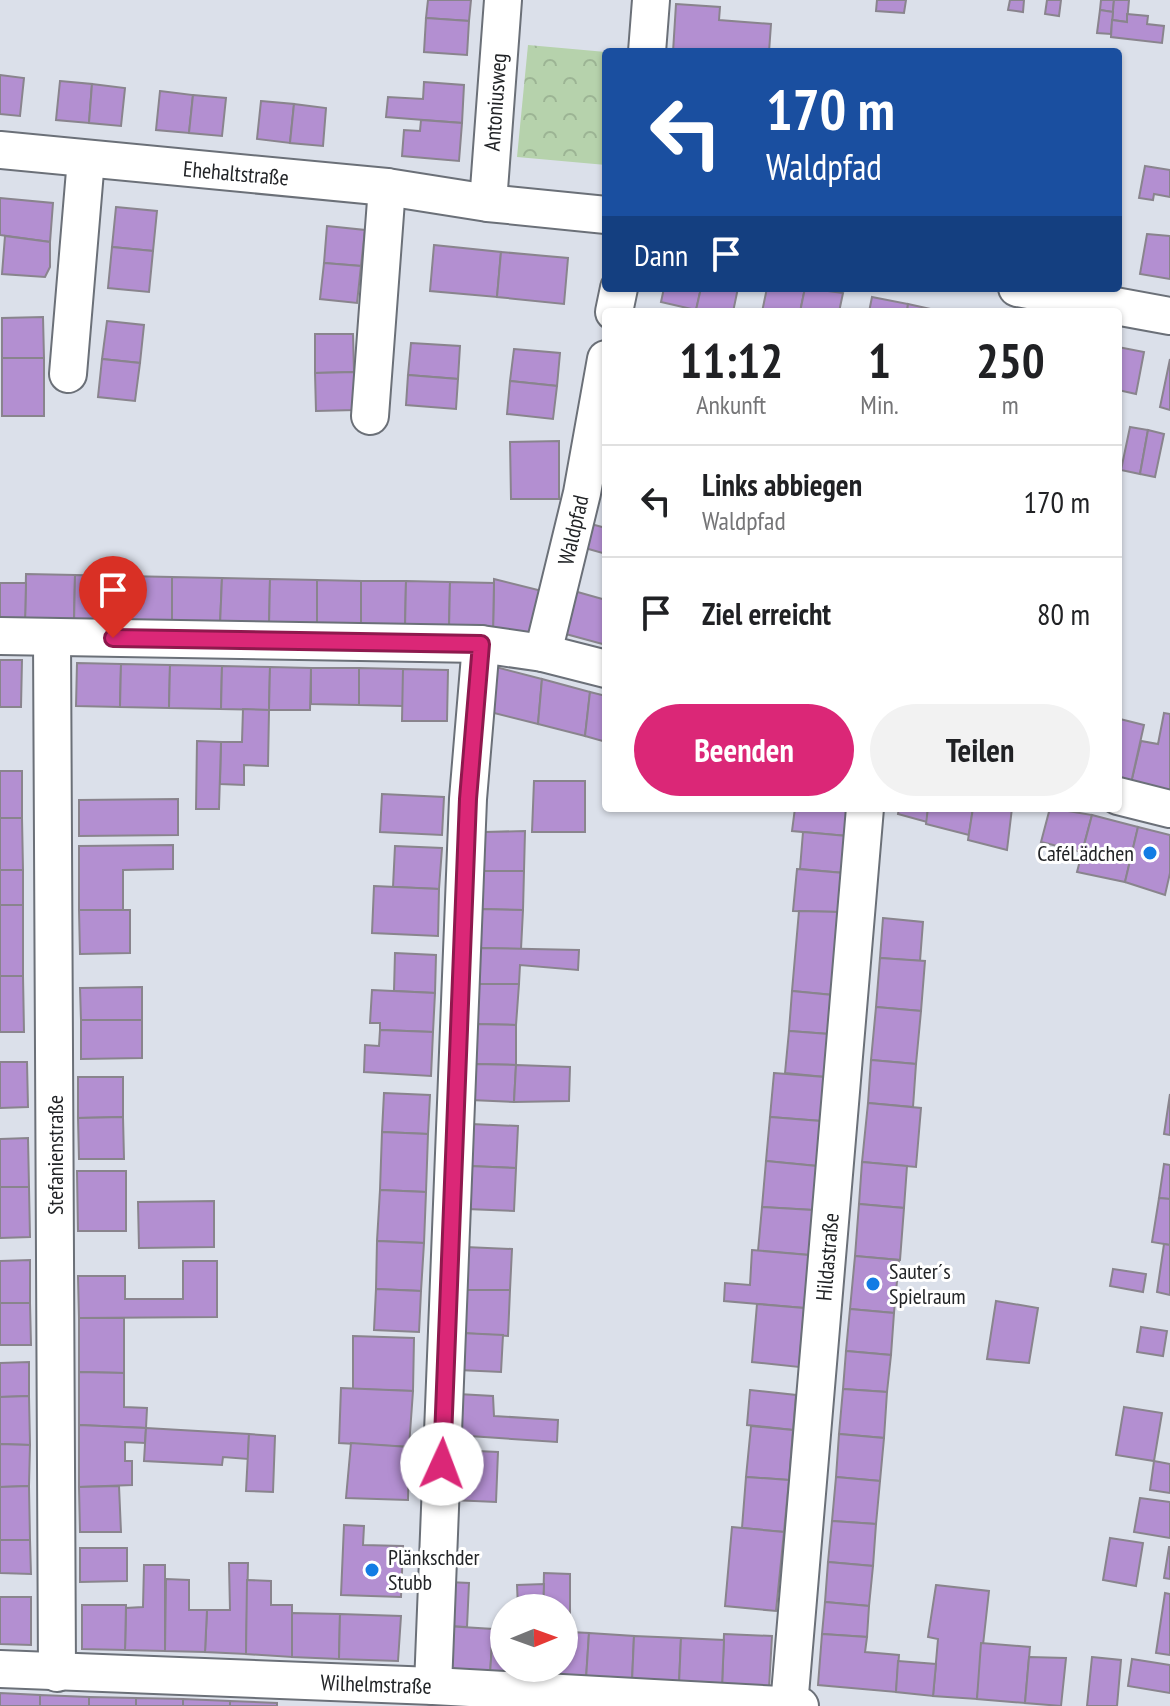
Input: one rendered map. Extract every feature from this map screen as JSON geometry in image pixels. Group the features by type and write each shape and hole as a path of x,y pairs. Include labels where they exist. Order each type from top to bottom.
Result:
{"street":[{"name":"Antoniusweg","path":"488,203 503,0"},
{"path":"647,48 651,0"},
{"name":"Ehehaltstraße","path":"0,150 387,187 488,203 602,215"},
{"path":"68,374 86,159"},
{"path":"370,416 387,187"},
{"path":"1039,292 1170,316"},
{"name":"Waldpfad","path":"543,653 582,493 602,381"},
{"path":"0,636 481,644 543,653 602,668"},
{"name":"Stefanienstraße","path":"52,637 57,1673"},
{"path":"433,1686 468,799 481,644"},
{"path":"1122,797 1170,809"},
{"name":"Hildastraße","path":"789,1706 865,812"},
{"name":"Wilhelmstraße","path":"0,1669 433,1686 800,1706"}],"green space":[{"path":"528,45 602,52 602,165 517,157"}],"building":[{"path":"428,0 471,0 469,21 426,18"},
{"path":"877,0 906,0 904,13 876,11"},
{"path":"1010,0 1024,0 1023,12 1008,10"},
{"path":"1047,0 1061,0 1059,16 1045,14"},
{"path":"1101,0 1114,0 1113,12 1100,10"},
{"path":"1114,0 1129,0 1127,22 1112,20"},
{"path":"676,4 720,7 719,20 771,24 769,48 673,48"},
{"path":"1100,10 1113,12 1111,34 1097,33"},
{"path":"1127,14 1148,16 1147,24 1164,26 1162,43 1111,37 1112,20 1127,22"},
{"path":"426,18 469,21 467,55 424,52"},
{"path":"0,75 24,78 20,116 0,114"},
{"path":"60,81 92,84 89,123 56,120"},
{"path":"424,82 464,85 462,123 386,117 388,97 423,99"},
{"path":"92,84 125,88 121,126 89,123"},
{"path":"160,91 193,95 189,133 156,130"},
{"path":"193,95 226,98 222,136 189,133"},
{"path":"261,101 294,104 290,143 257,139"},
{"path":"294,104 326,108 323,146 290,143"},
{"path":"421,120 462,123 459,161 402,156 404,130 420,131"},
{"path":"1145,166 1170,170 1170,197 1154,194 1153,200 1139,198"},
{"path":"0,198 53,203 50,242 0,235"},
{"path":"116,207 157,211 153,251 112,247"},
{"path":"327,226 365,230 361,266 324,263"},
{"path":"1147,234 1170,236 1170,279 1140,274"},
{"path":"5,236 50,242 50,267 45,277 2,274"},
{"path":"434,245 501,252 497,297 430,291"},
{"path":"112,247 153,251 149,292 108,288"},
{"path":"501,252 568,258 564,304 497,297"},
{"path":"324,263 361,266 357,303 320,299"},
{"path":"663,292 700,292 696,308 661,302"},
{"path":"700,292 737,292 734,308 696,308"},
{"path":"766,292 804,292 801,308 763,308"},
{"path":"804,292 843,293 840,308 801,308"},
{"path":"872,297 908,304 908,308 870,308"},
{"path":"43,317 44,358 2,358 2,318"},
{"path":"107,321 144,325 140,363 102,359"},
{"path":"315,334 353,334 354,372 315,373"},
{"path":"411,343 460,346 458,379 408,375"},
{"path":"1122,348 1144,352 1136,394 1122,391"},
{"path":"514,349 560,353 557,386 510,381"},
{"path":"2,358 44,358 44,416 2,416"},
{"path":"102,359 140,363 135,401 98,397"},
{"path":"1170,359 1170,410 1160,407"},
{"path":"354,372 355,410 316,411 315,373"},
{"path":"408,375 458,379 456,409 406,405"},
{"path":"510,381 557,386 553,419 507,414"},
{"path":"1130,427 1148,430 1140,474 1122,470"},
{"path":"1148,430 1164,434 1155,477 1140,474"},
{"path":"559,441 559,499 511,499 510,442"},
{"path":"591,524 602,527 602,553 585,548"},
{"path":"26,574 75,575 74,623 25,621"},
{"path":"75,575 124,576 123,623 74,623"},
{"path":"124,576 172,577 172,624 123,623"},
{"path":"172,577 222,578 220,625 172,624"},
{"path":"222,578 270,579 269,626 220,625"},
{"path":"270,579 317,580 317,627 269,626"},
{"path":"494,579 550,593 537,642 493,630"},
{"path":"317,580 361,581 361,628 317,627"},
{"path":"361,581 406,581 405,628 361,628"},
{"path":"406,581 450,582 449,629 405,628"},
{"path":"450,582 494,583 493,630 449,629"},
{"path":"0,583 26,583 25,621 0,621"},
{"path":"574,591 602,599 602,644 562,633"},
{"path":"0,660 22,660 21,707 0,707"},
{"path":"77,663 121,664 120,707 76,706"},
{"path":"121,664 170,665 169,708 120,707"},
{"path":"170,665 222,666 221,709 169,708"},
{"path":"222,666 270,667 269,710 221,709"},
{"path":"492,666 542,679 538,724 490,712"},
{"path":"270,667 311,668 310,710 269,710"},
{"path":"311,668 359,668 359,705 311,704"},
{"path":"359,668 403,669 403,706 359,705"},
{"path":"403,669 448,670 447,721 402,721"},
{"path":"542,679 590,692 585,736 538,724"},
{"path":"590,692 602,695 602,741 585,736"},
{"path":"243,709 269,710 268,766 244,765 244,785 220,784 221,742 242,742"},
{"path":"1164,713 1170,714 1170,793 1131,783 1141,741 1158,744"},
{"path":"1122,720 1144,725 1131,783 1122,781"},
{"path":"197,741 221,742 219,809 196,809"},
{"path":"0,771 22,771 22,818 0,818"},
{"path":"534,781 585,781 585,832 532,832"},
{"path":"382,794 444,797 442,835 380,832"},
{"path":"178,799 178,835 79,836 79,800"},
{"path":"794,812 850,812 847,836 792,831"},
{"path":"928,812 927,822 898,814"},
{"path":"928,812 972,812 969,835 926,824"},
{"path":"972,812 1012,812 1007,850 968,840"},
{"path":"1049,812 1092,815 1082,852 1041,842"},
{"path":"1092,815 1138,827 1125,882 1077,872"},
{"path":"0,818 22,818 23,870 0,870"},
{"path":"1138,827 1170,835 1170,873 1165,895 1125,882"},
{"path":"525,831 524,871 482,871 485,832"},
{"path":"803,832 847,836 844,873 800,869"},
{"path":"173,845 173,869 123,870 123,910 79,910 79,846"},
{"path":"395,846 442,848 439,889 393,887"},
{"path":"797,869 844,873 840,912 793,911"},
{"path":"0,870 23,870 23,905 0,905"},
{"path":"482,871 524,871 523,910 481,909"},
{"path":"374,886 439,889 438,936 372,933"},
{"path":"0,905 23,905 23,976 0,976"},
{"path":"481,909 523,910 521,949 479,948"},
{"path":"79,910 130,910 130,953 80,954"},
{"path":"799,911 840,912 833,995 792,991"},
{"path":"883,918 923,922 920,961 880,958"},
{"path":"479,948 579,950 578,970 520,965 519,984 476,984"},
{"path":"395,953 436,955 435,993 394,991"},
{"path":"880,958 925,961 921,1011 876,1007"},
{"path":"0,976 23,976 24,1032 0,1032"},
{"path":"476,984 519,984 516,1025 474,1024"},
{"path":"142,987 142,1020 81,1020 80,988"},
{"path":"372,990 435,993 433,1032 380,1030 380,1023 370,1023"},
{"path":"792,991 833,995 829,1034 789,1031"},
{"path":"876,1007 921,1011 916,1064 871,1060"},
{"path":"81,1020 142,1020 142,1058 81,1059"},
{"path":"474,1024 516,1025 516,1065 474,1064"},
{"path":"380,1030 433,1032 431,1076 364,1072 365,1045 379,1046"},
{"path":"789,1031 829,1034 825,1077 785,1073"},
{"path":"871,1060 916,1064 913,1107 868,1103"},
{"path":"0,1062 27,1062 28,1107 0,1108"},
{"path":"474,1064 516,1065 514,1102 471,1100"},
{"path":"516,1065 570,1067 569,1101 514,1102"},
{"path":"774,1073 825,1077 821,1121 770,1117"},
{"path":"78,1077 123,1077 123,1117 78,1118"},
{"path":"384,1093 430,1095 428,1134 382,1132"},
{"path":"1170,1094 1170,1135 1164,1134"},
{"path":"868,1103 921,1108 916,1167 862,1162"},
{"path":"123,1117 124,1159 79,1159 78,1118"},
{"path":"770,1117 821,1121 817,1166 766,1161"},
{"path":"471,1124 518,1126 516,1168 469,1166"},
{"path":"382,1132 428,1134 426,1192 380,1190"},
{"path":"28,1138 29,1187 0,1187 0,1139"},
{"path":"766,1161 817,1166 813,1210 762,1207"},
{"path":"862,1162 907,1166 904,1208 859,1204"},
{"path":"1164,1164 1170,1165 1170,1199 1159,1198"},
{"path":"469,1166 516,1168 514,1211 467,1209"},
{"path":"77,1171 126,1171 126,1231 78,1231"},
{"path":"0,1187 29,1187 30,1237 0,1238"},
{"path":"380,1190 426,1192 424,1243 377,1241"},
{"path":"1159,1198 1170,1199 1170,1245 1152,1242"},
{"path":"214,1201 214,1247 139,1248 138,1202"},
{"path":"859,1204 904,1208 900,1260 855,1256"},
{"path":"762,1207 813,1210 809,1255 758,1251"},
{"path":"377,1241 424,1243 421,1291 376,1289"},
{"path":"1164,1244 1170,1245 1170,1295 1157,1292"},
{"path":"465,1247 512,1249 510,1290 463,1290"},
{"path":"752,1250 809,1255 804,1308 724,1301 725,1283 750,1285"},
{"path":"855,1256 899,1260 894,1313 850,1309"},
{"path":"30,1260 30,1303 0,1303 0,1261"},
{"path":"183,1261 217,1261 217,1317 79,1318 78,1276 125,1276 125,1299 183,1299"},
{"path":"1113,1269 1146,1274 1143,1292 1110,1286"},
{"path":"376,1289 421,1291 419,1332 374,1330"},
{"path":"463,1290 510,1290 508,1336 461,1333"},
{"path":"996,1301 1038,1308 1029,1363 987,1359"},
{"path":"0,1303 30,1303 31,1345 0,1345"},
{"path":"757,1304 804,1308 799,1367 752,1362"},
{"path":"850,1309 894,1313 891,1355 846,1351"},
{"path":"79,1318 124,1318 124,1373 79,1372"},
{"path":"1141,1327 1167,1331 1163,1356 1137,1352"},
{"path":"461,1333 503,1335 501,1372 459,1370"},
{"path":"353,1336 414,1338 413,1391 353,1389"},
{"path":"846,1351 891,1355 887,1392 843,1389"},
{"path":"29,1362 29,1396 0,1397 0,1363"},
{"path":"79,1372 124,1373 124,1407 147,1408 146,1428 79,1425"},
{"path":"341,1388 413,1391 409,1447 339,1443"},
{"path":"843,1389 887,1392 884,1438 839,1434"},
{"path":"750,1390 796,1395 793,1430 747,1425"},
{"path":"458,1394 493,1396 494,1416 558,1420 557,1442 455,1435"},
{"path":"29,1396 30,1445 0,1444 0,1397"},
{"path":"1124,1407 1162,1413 1154,1461 1116,1455"},
{"path":"79,1425 146,1428 145,1443 125,1442 125,1461 132,1461 132,1485 79,1487"},
{"path":"751,1426 793,1430 789,1480 746,1477"},
{"path":"146,1428 249,1434 248,1459 223,1457 222,1465 144,1461"},
{"path":"249,1434 275,1436 273,1492 246,1491"},
{"path":"839,1434 884,1438 880,1481 836,1477"},
{"path":"351,1443 409,1447 408,1500 346,1498"},
{"path":"0,1444 30,1445 29,1486 0,1487"},
{"path":"454,1450 498,1452 496,1502 452,1500"},
{"path":"1154,1461 1170,1464 1170,1493 1150,1490"},
{"path":"746,1477 789,1480 784,1532 742,1528"},
{"path":"836,1477 880,1481 876,1524 832,1521"},
{"path":"29,1486 30,1540 0,1540 0,1487"},
{"path":"119,1486 121,1532 80,1532 79,1487"},
{"path":"1140,1498 1170,1502 1170,1538 1134,1532"},
{"path":"832,1521 876,1524 873,1566 828,1562"},
{"name":"Plänkschder Stubb","path":"344,1525 364,1526 363,1545 403,1546 401,1597 341,1595"},
{"path":"732,1527 784,1532 776,1611 725,1606"},
{"path":"1110,1538 1143,1543 1136,1586 1103,1580"},
{"path":"0,1540 30,1540 31,1574 0,1573"},
{"path":"1170,1547 1170,1579 1164,1578"},
{"path":"80,1548 127,1548 127,1581 80,1582"},
{"path":"828,1562 873,1566 869,1606 825,1602"},
{"path":"229,1563 248,1563 246,1654 205,1652 207,1610 230,1610"},
{"path":"144,1565 165,1565 165,1651 125,1650 126,1608 143,1607"},
{"path":"544,1573 570,1574 570,1594 543,1594"},
{"path":"166,1579 189,1580 189,1610 207,1610 205,1652 165,1651"},
{"path":"247,1580 271,1581 271,1605 292,1605 292,1657 246,1654"},
{"path":"448,1582 469,1583 467,1627 446,1626"},
{"path":"544,1584 544,1594 517,1594 517,1585"},
{"path":"936,1585 989,1591 977,1699 933,1696 938,1639 928,1637"},
{"path":"1165,1593 1170,1594 1170,1655 1156,1653"},
{"path":"0,1597 31,1597 31,1645 0,1644"},
{"path":"825,1602 869,1606 867,1637 822,1634"},
{"path":"82,1605 126,1605 125,1650 82,1649"},
{"path":"292,1613 340,1614 339,1659 292,1657"},
{"path":"340,1614 401,1616 398,1661 339,1659"},
{"path":"446,1626 490,1629 490,1674 444,1672"},
{"path":"578,1632 589,1633 586,1679 578,1679"},
{"path":"589,1633 634,1636 632,1682 586,1679"},
{"path":"724,1634 772,1636 769,1688 722,1686"},
{"path":"822,1634 867,1637 865,1652 899,1655 896,1692 818,1685"},
{"path":"634,1636 681,1638 679,1684 632,1682"},
{"path":"681,1638 724,1640 722,1686 679,1684"},
{"path":"981,1643 1030,1647 1025,1703 977,1699"},
{"path":"1029,1657 1066,1658 1061,1706 1025,1703"},
{"path":"1092,1657 1121,1660 1117,1706 1087,1706"},
{"path":"1132,1659 1170,1665 1170,1693 1128,1686"},
{"path":"898,1661 936,1664 933,1696 896,1692"},
{"path":"0,1693 40,1695 40,1706 0,1706"},
{"path":"40,1695 89,1697 89,1706 40,1706"},
{"path":"89,1697 136,1698 136,1706 89,1706"},
{"path":"136,1698 183,1699 183,1706 136,1706"},
{"path":"183,1699 230,1701 230,1706 183,1706"},
{"path":"230,1701 277,1703 277,1706 230,1706"}],"place":[{"name":"CaféLädchen","path":"1150,853"},
{"name":"Sauter´s Spielraum","path":"873,1284"},
{"name":"Plänkschder Stubb","path":"372,1570"}],"route":[{"path":"113,638 481,644 468,799 442,1464"}]}
